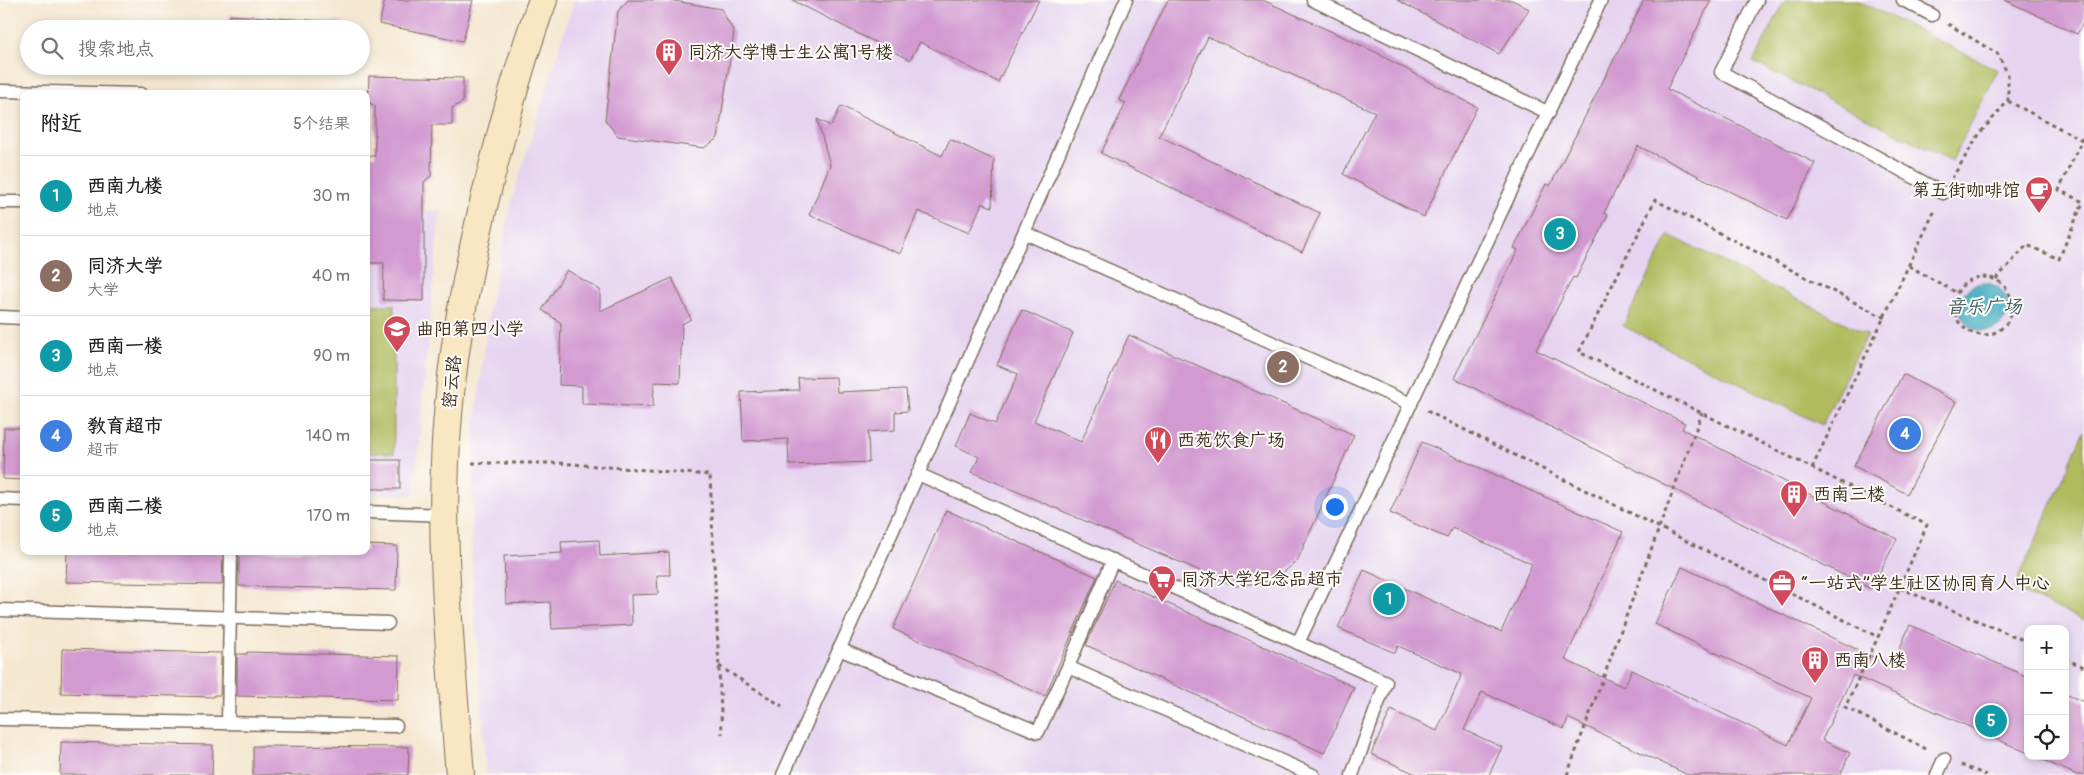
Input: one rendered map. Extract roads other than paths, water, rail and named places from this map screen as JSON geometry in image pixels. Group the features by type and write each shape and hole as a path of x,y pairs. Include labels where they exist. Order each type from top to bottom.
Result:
{"street":[{"name":"密云路","path":"460,775 446,590 445,463 456,349 465,284 475,237 509,105 543,0"}],"lane":[{"path":"782,775 1025,233 1126,0"},
{"path":"1312,0 1549,113"},
{"path":"1298,643 1601,0"},
{"path":"1757,0 1721,72 1943,193"},
{"path":"1902,0 1932,14"},
{"path":"0,91 20,91"},
{"path":"0,202 20,202"},
{"path":"1025,233 1411,404"},
{"path":"0,317 20,318"},
{"path":"918,474 1386,682 1352,775"},
{"path":"0,500 20,500"},
{"path":"370,512 446,514"},
{"path":"228,723 231,555"},
{"path":"839,649 1038,732 1068,667 1113,560"},
{"path":"0,610 388,623"},
{"path":"1068,667 1313,775"},
{"path":"0,719 396,726"},
{"path":"1937,775 1944,759"}],"water":[{"name":"音乐广场","path":"1984,283 1993,285 2001,290 2006,298 2008,307 2006,316 2001,324 1993,329 1984,331 1975,329 1967,324 1962,316 1960,307 1962,298 1967,290 1975,285"}],"place":[{"name":"同济大学博士生公寓1号楼","path":"669,76"},
{"name":"第五街咖啡馆","path":"2039,214"},
{"name":"西南一楼","path":"1560,234"},
{"name":"曲阳第四小学","path":"397,353"},
{"name":"同济大学","path":"1283,367"},
{"name":"教育超市","path":"1905,434"},
{"name":"西苑饮食广场","path":"1158,464"},
{"name":"西南三楼","path":"1794,518"},
{"name":"西南九楼","path":"1389,599"},
{"name":"同济大学纪念品超市","path":"1162,603"},
{"name":"“一站式”学生社区协同育人中心","path":"1782,607"},
{"name":"西南八楼","path":"1815,684"},
{"name":"西南二楼","path":"1991,721"}]}
